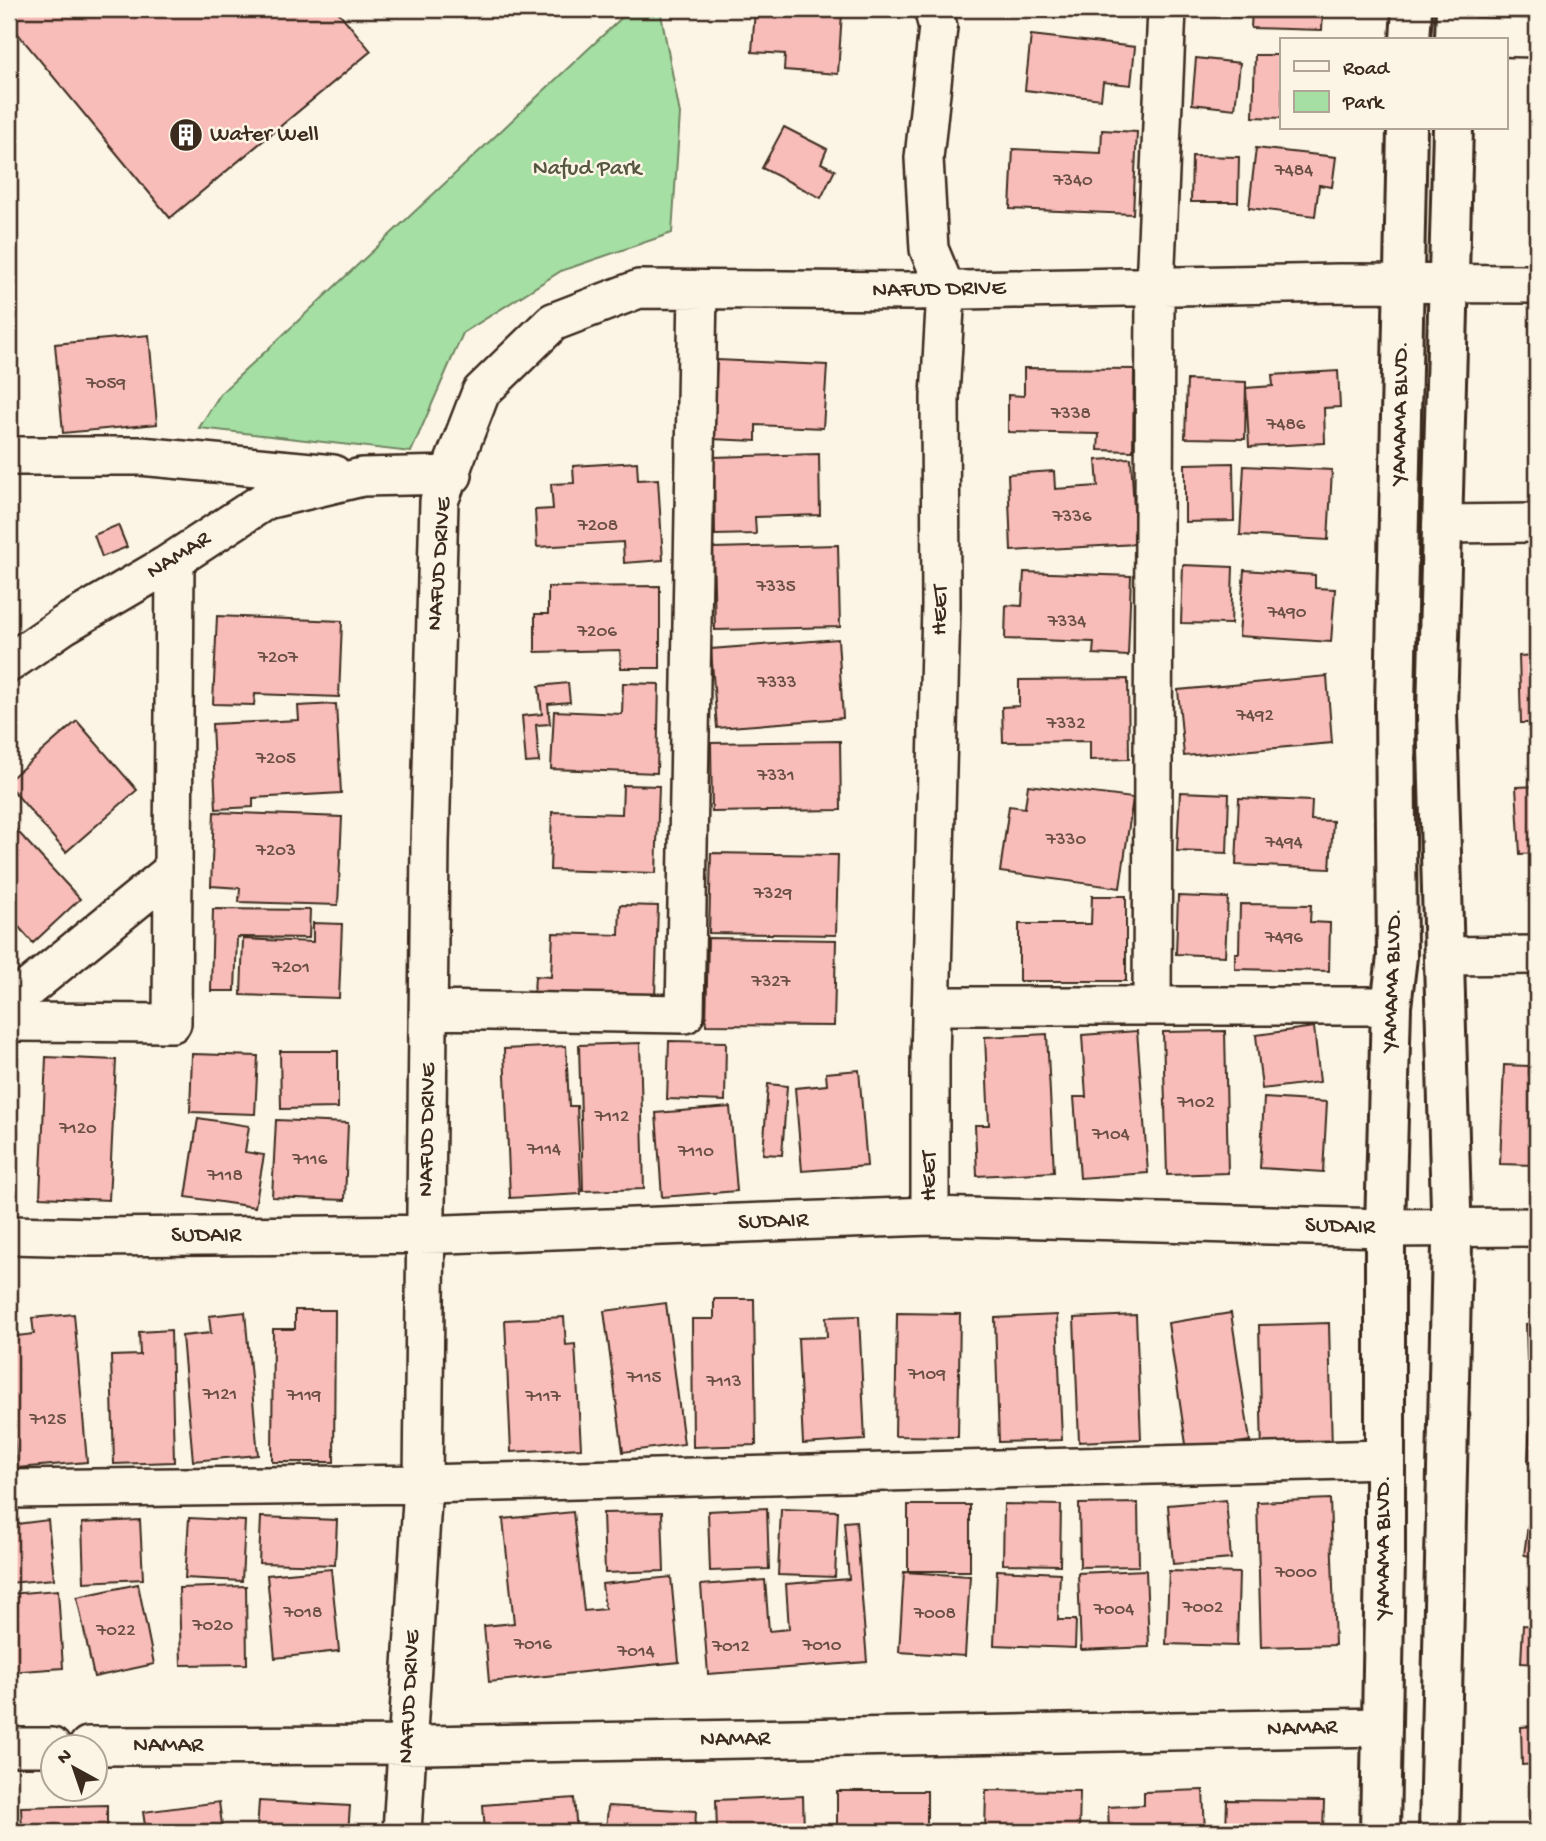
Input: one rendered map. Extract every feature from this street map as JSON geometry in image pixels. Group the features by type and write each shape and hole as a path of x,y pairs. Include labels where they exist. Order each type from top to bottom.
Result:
{"main road":[{"path":"1410,38 1412,9"},
{"name":"YAMAMA BLVD.","path":"1380,1832 1385,1228 1391,1006 1396,957 1395,704 1407,130"},
{"name":"YAMAMA BLVD.","path":"1439,1832 1451,1228 1437,712 1453,130"}],"street":[{"name":"HEET","path":"930,1216 931,1006 942,605 940,397 946,290 929,249 924,158 938,27 933,9"},
{"path":"1152,1006 1154,287 1167,9"},
{"path":"1456,28 1537,38"},
{"name":"NAFUD DRIVE","path":"402,1832 423,1484 430,844 439,501 451,476 481,392 553,321 639,289 946,290 1537,284"},
{"path":"429,1010 685,1014 698,290"},
{"name":"NAMAR","path":"9,456 140,456 362,477 451,476"},
{"name":"NAMAR","path":"9,663 64,625 175,560 266,500 362,477"},
{"path":"1442,524 1537,523"},
{"path":"9,1022 172,1023 175,560"},
{"path":"9,1004 172,871"},
{"path":"1444,956 1537,955"},
{"path":"931,1006 1391,1006"},
{"name":"SUDAIR","path":"9,1235 92,1237 427,1234 930,1216 1385,1228 1537,1227"},
{"path":"9,1489 423,1484 1385,1459"},
{"name":"NAMAR","path":"108,1746 407,1745 1382,1727"},
{"path":"9,1747 38,1747"}],"green space":[{"name":"Nafud Park","path":"631,9 660,9 680,114 672,233 561,271 463,333 411,452 199,428 221,393"}],"building":[{"name":"Water Well","path":"11,9 336,9 371,51 170,218 9,23"},
{"path":"755,9 842,12 838,74 784,70 785,54 752,52"},
{"path":"1201,9 1238,9 1238,17 1200,15"},
{"path":"1252,9 1323,9 1322,30 1251,28"},
{"path":"1031,35 1135,47 1131,85 1103,82 1101,99 1025,90"},
{"path":"1255,55 1280,55 1280,118 1253,117"},
{"path":"1196,58 1240,63 1235,109 1192,104"},
{"path":"784,127 827,149 821,163 835,170 821,198 762,168"},
{"path":"1102,130 1137,132 1133,214 1010,209 1013,149 1101,153"},
{"path":"1256,148 1336,157 1332,187 1319,185 1315,216 1249,208"},
{"path":"1192,156 1239,157 1238,202 1191,202"},
{"path":"149,335 157,424 63,433 55,344"},
{"path":"717,360 827,365 823,428 756,425 756,441 712,439"},
{"path":"1024,368 1134,369 1133,451 1098,450 1099,434 1008,432 1008,395 1024,396"},
{"path":"1338,371 1340,407 1324,408 1325,443 1249,447 1246,388 1273,386 1272,375"},
{"path":"1187,380 1246,382 1245,439 1185,438"},
{"path":"819,454 820,515 755,517 756,534 715,535 714,457"},
{"path":"1131,458 1136,544 1011,551 1008,474 1054,471 1055,489 1098,486 1096,460"},
{"path":"637,462 638,480 658,479 663,560 624,563 623,542 537,547 535,510 553,509 551,484 574,483 573,466"},
{"path":"1233,463 1234,521 1185,522 1185,464"},
{"path":"1244,466 1332,470 1328,540 1240,535"},
{"path":"118,525 127,547 102,557 94,535"},
{"path":"838,545 840,627 715,630 713,548"},
{"path":"1183,565 1233,567 1231,624 1181,623"},
{"path":"1244,570 1315,575 1315,588 1335,589 1331,642 1239,636"},
{"path":"1024,572 1131,576 1128,656 1093,654 1094,642 1005,639 1006,605 1022,606"},
{"path":"660,586 660,668 621,668 620,650 535,652 535,614 548,614 548,587"},
{"path":"217,616 342,621 339,697 255,694 254,705 213,704"},
{"path":"838,639 843,718 717,728 711,649"},
{"path":"1537,655 1537,723 1521,723 1519,656"},
{"path":"1327,676 1332,743 1184,756 1178,690"},
{"path":"1128,679 1129,759 1090,760 1090,741 1003,742 1002,707 1019,706 1019,680"},
{"path":"568,683 570,702 548,704 550,724 536,725 539,762 526,763 522,716 542,714 539,686"},
{"path":"623,683 659,684 657,773 551,769 554,711 622,714"},
{"path":"336,704 341,793 253,798 253,807 216,809 212,724 299,720 298,706"},
{"path":"77,721 137,790 66,852 9,786 9,780"},
{"path":"840,741 841,810 712,812 711,743"},
{"path":"623,785 659,786 656,873 550,870 552,812 622,814"},
{"path":"1028,785 1133,798 1120,888 1000,872 1009,806 1025,808"},
{"path":"1537,786 1537,853 1520,854 1516,787"},
{"path":"1180,792 1229,794 1227,853 1177,851"},
{"path":"1239,798 1312,801 1311,820 1333,821 1330,869 1236,865"},
{"path":"214,812 342,817 338,905 239,902 240,888 211,886"},
{"path":"9,822 80,899 33,943 9,916"},
{"path":"711,853 838,855 836,935 709,933"},
{"path":"1092,896 1126,896 1126,981 1019,981 1019,924 1091,924"},
{"path":"1178,896 1228,898 1225,956 1176,954"},
{"path":"1240,904 1311,905 1310,922 1330,923 1329,971 1235,969 1235,953 1239,953"},
{"path":"620,905 658,906 655,997 534,993 535,976 551,977 553,933 619,935"},
{"path":"213,909 310,910 309,938 237,937 235,991 211,991"},
{"path":"313,923 342,924 339,998 241,995 243,939 313,942"},
{"path":"708,938 836,940 834,1026 706,1025"},
{"path":"1314,1027 1320,1082 1262,1089 1256,1035"},
{"path":"1137,1031 1148,1173 1080,1178 1074,1097 1086,1097 1082,1035"},
{"path":"1225,1031 1228,1173 1167,1175 1163,1032"},
{"path":"1047,1034 1054,1172 977,1176 975,1125 989,1125 985,1037"},
{"path":"669,1041 726,1042 725,1101 667,1099"},
{"path":"640,1043 644,1189 583,1191 579,1045"},
{"path":"566,1046 569,1106 577,1106 581,1194 510,1198 504,1049"},
{"path":"280,1051 338,1051 338,1108 281,1109"},
{"path":"192,1054 258,1056 255,1114 190,1112"},
{"path":"46,1057 116,1060 109,1200 40,1197"},
{"path":"9,1059 12,1059 13,1119 9,1120"},
{"path":"1504,1065 1529,1066 1529,1075 1537,1076 1537,1165 1500,1164"},
{"path":"859,1070 867,1166 802,1171 795,1088 827,1085 826,1073"},
{"path":"768,1084 787,1086 782,1155 763,1154"},
{"path":"1264,1098 1327,1102 1323,1172 1260,1168"},
{"path":"730,1107 737,1191 662,1197 656,1113"},
{"path":"198,1118 249,1126 245,1152 264,1155 255,1207 186,1197"},
{"path":"276,1120 348,1123 345,1200 272,1197"},
{"path":"9,1129 18,1130 16,1203 9,1203"},
{"path":"714,1299 754,1299 756,1445 693,1447 692,1319 714,1319"},
{"path":"666,1303 684,1444 623,1452 604,1311"},
{"path":"295,1310 335,1310 334,1462 272,1462 273,1329 295,1329"},
{"path":"245,1312 258,1455 193,1461 182,1336 211,1333 209,1316"},
{"path":"897,1313 960,1314 958,1437 895,1436"},
{"path":"1231,1313 1250,1441 1187,1451 1168,1323"},
{"path":"74,1314 87,1462 17,1468 9,1378 9,1337 34,1334 32,1318"},
{"path":"1057,1315 1062,1440 999,1442 995,1318"},
{"path":"1136,1315 1141,1439 1079,1442 1074,1318"},
{"path":"859,1316 865,1440 803,1444 798,1338 827,1337 826,1317"},
{"path":"564,1317 566,1345 575,1344 581,1448 511,1452 505,1320"},
{"path":"1329,1323 1332,1451 1262,1453 1259,1325"},
{"path":"1537,1323 1537,1360 1527,1360 1526,1324"},
{"path":"171,1330 174,1462 114,1464 111,1356 140,1355 139,1332"},
{"path":"1531,1397 1537,1397 1537,1464 1528,1463"},
{"path":"1330,1499 1335,1645 1261,1647 1257,1502"},
{"path":"1226,1500 1231,1559 1173,1564 1168,1505"},
{"path":"1138,1503 1139,1566 1080,1567 1079,1504"},
{"path":"1004,1504 1061,1505 1060,1565 1003,1564"},
{"path":"908,1505 970,1505 970,1571 908,1571"},
{"path":"767,1508 769,1569 710,1571 708,1511"},
{"path":"781,1509 838,1511 835,1577 778,1575"},
{"path":"573,1512 584,1611 605,1609 602,1584 671,1577 679,1662 489,1682 484,1626 514,1623 503,1519"},
{"path":"662,1512 664,1571 605,1573 603,1513"},
{"path":"261,1517 337,1520 335,1565 259,1563"},
{"path":"189,1518 245,1521 242,1581 185,1578"},
{"path":"48,1520 54,1579 9,1583 9,1525"},
{"path":"140,1520 143,1579 84,1582 82,1523"},
{"path":"856,1521 867,1662 708,1674 701,1585 765,1580 769,1631 789,1629 786,1584 849,1579 844,1522"},
{"path":"1528,1525 1537,1526 1537,1557 1524,1555"},
{"path":"331,1569 339,1651 275,1658 267,1575"},
{"path":"997,1570 1060,1573 1058,1620 1076,1620 1075,1648 994,1645"},
{"path":"1146,1570 1149,1647 1081,1650 1078,1573"},
{"path":"1169,1571 1239,1573 1237,1646 1166,1644"},
{"path":"904,1572 970,1576 965,1656 899,1652"},
{"path":"138,1584 154,1664 94,1677 77,1597"},
{"path":"246,1586 247,1664 181,1665 179,1588"},
{"path":"58,1590 63,1668 9,1672 9,1594"},
{"path":"1537,1598 1537,1664 1521,1663 1523,1625 1536,1626"},
{"path":"1537,1703 1537,1764 1522,1765 1521,1727 1535,1726 1534,1704"},
{"path":"986,1790 1080,1791 1079,1832 985,1832"},
{"path":"1203,1790 1205,1832 1109,1832 1108,1807 1144,1805 1144,1792"},
{"path":"837,1791 927,1791 927,1832 837,1832"},
{"path":"803,1796 804,1832 717,1832 716,1800"},
{"path":"574,1798 577,1832 485,1832 483,1805"},
{"path":"1227,1800 1324,1801 1323,1832 1226,1832"},
{"path":"259,1801 350,1806 348,1832 257,1832"},
{"path":"219,1802 223,1832 146,1832 143,1812"},
{"path":"107,1805 107,1832 22,1832 21,1807"},
{"path":"608,1806 696,1811 695,1832 606,1832"}],"place":[{"name":"Water Well","path":"186,135"}]}
